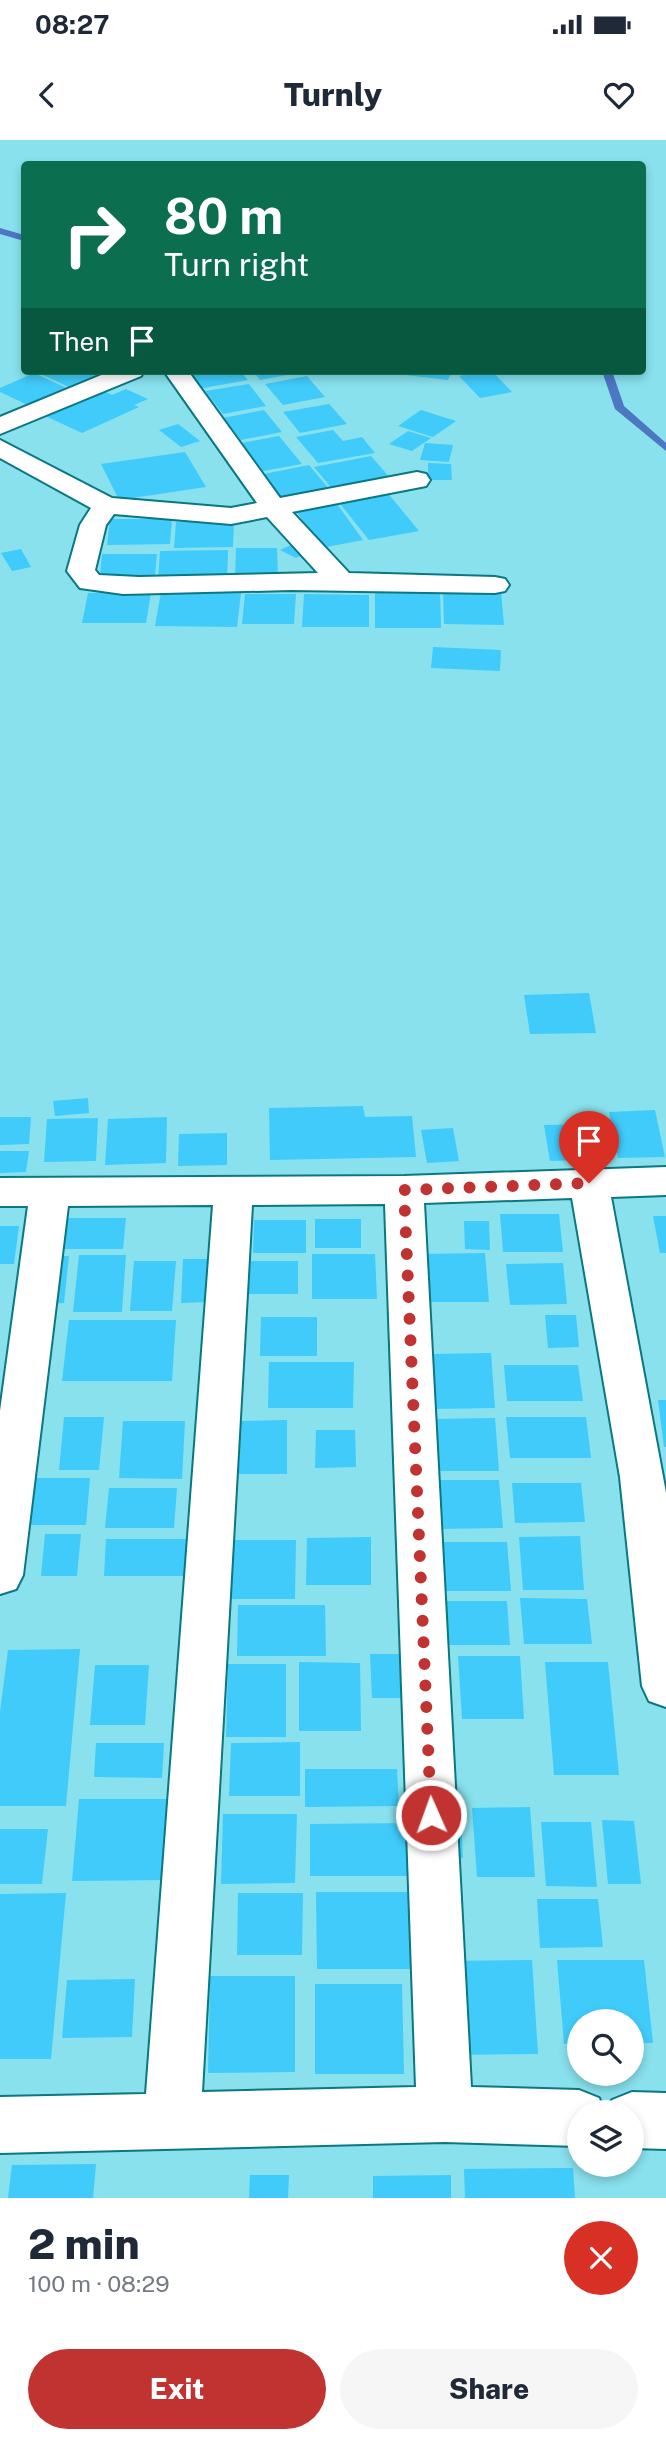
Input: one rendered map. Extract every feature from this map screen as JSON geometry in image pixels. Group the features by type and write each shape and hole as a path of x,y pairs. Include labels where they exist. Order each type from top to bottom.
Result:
{"street":[{"path":"0,426 122,375"},
{"path":"179,375 275,510 341,581"},
{"path":"0,448 106,505 231,516 275,510 417,480"},
{"path":"106,505 93,525 81,570 90,582 116,587 220,582 341,581 495,585"},
{"path":"0,1192 233,1193 666,1181"},
{"path":"589,1183 654,1477 666,1686"},
{"path":"404,1190 444,2114"},
{"path":"0,1575 50,1191"},
{"path":"172,2123 233,1193"},
{"path":"0,2125 172,2123 444,2114 567,2118"},
{"path":"644,2120 666,2121"}],"building":[{"path":"29,375 38,375 73,391 34,408 0,392 0,388"},
{"path":"43,375 101,375 71,388"},
{"path":"187,375 244,375 248,380 198,389"},
{"path":"256,375 287,375 260,380"},
{"path":"406,375 450,375 448,380"},
{"path":"496,375 512,392 480,398 459,376"},
{"path":"307,376 325,397 283,405 265,384"},
{"path":"249,384 266,406 223,414 205,391"},
{"path":"95,387 112,395 126,389 148,399 134,405 139,407 82,433 41,414"},
{"path":"329,404 347,424 300,433 283,412"},
{"path":"264,410 282,432 241,440 223,418"},
{"path":"421,410 456,421 433,437 398,426"},
{"path":"178,424 200,441 181,447 159,430"},
{"path":"333,430 343,441 362,437 375,453 318,463 296,437"},
{"path":"408,431 431,438 412,451 389,444"},
{"path":"279,436 302,464 258,472 236,444"},
{"path":"425,443 453,445 449,462 420,460"},
{"path":"185,452 206,487 119,500 101,464"},
{"path":"371,456 392,480 334,491 314,467"},
{"path":"428,463 451,464 452,480 428,480"},
{"path":"309,465 330,490 279,500 259,475"},
{"path":"386,491 419,531 369,540 337,500"},
{"path":"337,504 363,540 321,548 296,511"},
{"path":"110,519 172,519 170,544 107,545"},
{"path":"234,521 233,547 174,548 176,522"},
{"path":"293,544 309,552 296,558 280,550"},
{"path":"236,548 277,548 278,579 235,579"},
{"path":"21,549 31,567 12,571 1,553"},
{"path":"228,550 227,579 158,580 160,551"},
{"path":"102,554 157,554 155,575 100,575"},
{"path":"375,591 440,592 441,628 375,628"},
{"path":"443,591 501,592 504,625 444,624"},
{"path":"161,592 241,593 237,627 155,626"},
{"path":"88,593 151,593 146,623 82,623"},
{"path":"245,594 296,594 294,624 242,624"},
{"path":"304,594 369,595 369,627 302,627"},
{"path":"433,647 501,650 500,671 431,668"},
{"path":"589,993 596,1033 530,1034 524,995"},
{"path":"88,1098 89,1113 55,1116 53,1101"},
{"path":"363,1106 365,1117 412,1116 416,1157 270,1160 269,1108"},
{"path":"655,1110 665,1157 618,1158 609,1112"},
{"path":"0,1117 31,1117 29,1144 0,1145"},
{"path":"167,1117 166,1163 105,1165 108,1119"},
{"path":"98,1118 96,1161 44,1162 47,1119"},
{"path":"605,1124 612,1159 550,1161 544,1125"},
{"path":"453,1128 459,1161 427,1163 421,1130"},
{"path":"227,1133 227,1165 178,1166 179,1134"},
{"path":"0,1151 29,1151 26,1172 0,1173"},
{"path":"500,1214 559,1214 563,1252 503,1252"},
{"path":"653,1216 666,1216 666,1253 660,1253"},
{"path":"62,1218 126,1218 123,1249 59,1249"},
{"path":"315,1219 361,1219 361,1248 315,1248"},
{"path":"254,1220 306,1220 306,1253 253,1253"},
{"path":"464,1221 489,1221 490,1250 465,1249"},
{"path":"0,1226 19,1226 14,1264 0,1264"},
{"path":"485,1253 489,1302 420,1302 418,1254"},
{"path":"312,1254 375,1254 377,1299 312,1299"},
{"path":"79,1255 126,1255 122,1312 73,1312"},
{"path":"54,1256 69,1256 64,1303 48,1304"},
{"path":"183,1259 208,1259 206,1302 181,1303"},
{"path":"134,1261 176,1261 172,1311 130,1311"},
{"path":"245,1261 298,1261 298,1294 244,1294"},
{"path":"563,1263 567,1304 510,1305 506,1264"},
{"path":"545,1315 576,1315 579,1347 548,1348"},
{"path":"261,1317 317,1317 317,1356 260,1356"},
{"path":"69,1320 176,1320 172,1381 62,1381"},
{"path":"491,1353 495,1408 434,1409 431,1354"},
{"path":"269,1362 354,1362 353,1408 268,1408"},
{"path":"504,1365 578,1365 583,1401 507,1401"},
{"path":"658,1400 666,1400 666,1447 664,1447"},
{"path":"64,1417 104,1417 99,1470 59,1470"},
{"path":"506,1417 586,1417 591,1458 510,1458"},
{"path":"495,1418 499,1471 435,1471 432,1419"},
{"path":"287,1420 287,1474 237,1474 239,1421"},
{"path":"123,1421 185,1421 182,1479 119,1478"},
{"path":"316,1430 355,1430 356,1467 315,1468"},
{"path":"31,1478 90,1478 86,1525 26,1525"},
{"path":"434,1480 499,1480 503,1528 436,1529"},
{"path":"512,1483 581,1483 585,1522 515,1523"},
{"path":"109,1488 177,1488 174,1528 105,1528"},
{"path":"45,1534 81,1534 77,1576 41,1576"},
{"path":"580,1536 584,1590 523,1590 519,1537"},
{"path":"371,1537 371,1585 306,1585 307,1538"},
{"path":"106,1539 189,1539 188,1576 104,1576"},
{"path":"228,1540 296,1540 295,1599 226,1599"},
{"path":"429,1542 507,1542 511,1591 431,1591"},
{"path":"520,1598 587,1599 592,1644 524,1644"},
{"path":"435,1601 507,1601 510,1645 437,1645"},
{"path":"238,1605 325,1605 326,1656 237,1656"},
{"path":"80,1649 66,1806 0,1806 0,1712 8,1650"},
{"path":"370,1654 405,1654 406,1698 372,1698"},
{"path":"458,1656 520,1656 524,1719 462,1719"},
{"path":"299,1662 360,1663 361,1731 299,1731"},
{"path":"545,1662 608,1662 619,1775 554,1775"},
{"path":"228,1664 286,1664 286,1737 226,1737"},
{"path":"95,1665 149,1665 145,1725 90,1725"},
{"path":"300,1742 300,1796 229,1796 231,1743"},
{"path":"96,1743 164,1743 162,1778 94,1777"},
{"path":"305,1769 397,1769 399,1806 305,1807"},
{"path":"79,1799 172,1799 168,1880 72,1881"},
{"path":"530,1807 535,1877 477,1877 472,1808"},
{"path":"223,1814 297,1814 295,1883 221,1884"},
{"path":"449,1819 461,1819 463,1858 452,1858"},
{"path":"602,1820 634,1821 641,1884 608,1884"},
{"path":"541,1822 591,1822 597,1887 546,1886"},
{"path":"414,1823 416,1876 310,1876 310,1824"},
{"path":"0,1829 48,1829 42,1884 0,1884"},
{"path":"316,1892 409,1892 411,1969 317,1969"},
{"path":"66,1893 51,2059 0,2059 0,1894"},
{"path":"238,1893 303,1893 302,1955 237,1955"},
{"path":"537,1899 598,1899 603,1947 540,1948"},
{"path":"532,1960 538,2054 450,2055 446,1961"},
{"path":"557,1960 644,1960 653,2043 644,2043 644,2009 567,2009 567,2044 564,2044"},
{"path":"210,1976 295,1976 295,2072 208,2073"},
{"path":"135,1979 132,2037 62,2038 67,1980"},
{"path":"315,1984 402,1984 404,2074 315,2074"},
{"path":"96,2164 93,2198 8,2198 12,2165"},
{"path":"567,2168 567,2177 574,2177 575,2198 465,2198 464,2169"},
{"path":"250,2175 289,2175 288,2198 249,2198"},
{"path":"451,2175 451,2198 373,2198 373,2176"}],"waterway":[{"path":"0,231 21,237"},
{"path":"608,375 619,407 666,448"}],"route":[{"path":"431,1815 404,1190 589,1183"}]}
